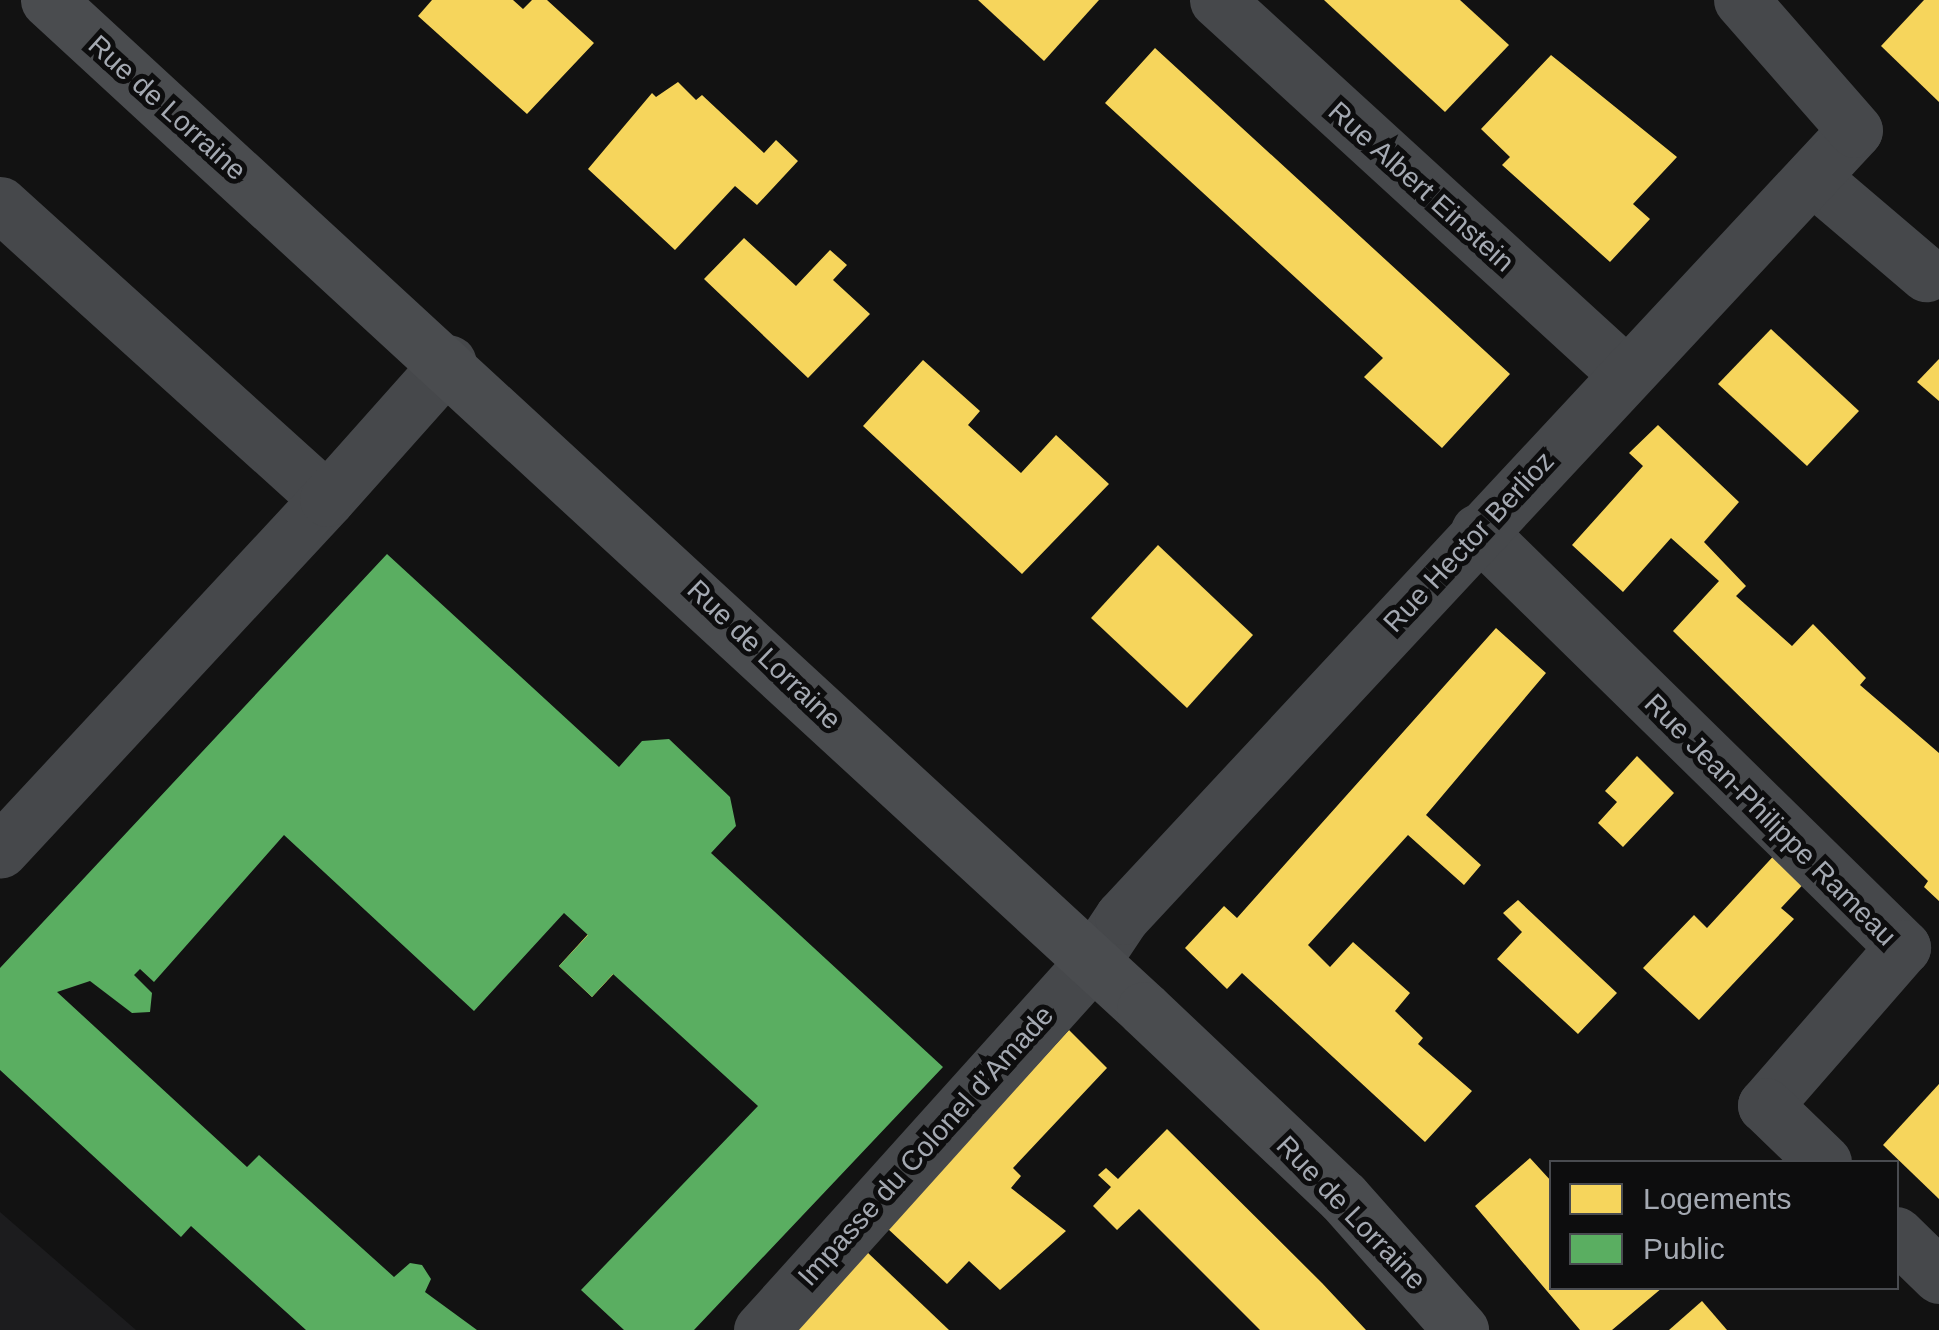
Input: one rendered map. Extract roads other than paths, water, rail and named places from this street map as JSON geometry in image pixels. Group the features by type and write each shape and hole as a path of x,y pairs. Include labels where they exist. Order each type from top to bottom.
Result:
{"main road":[{"name":"Rue de Lorraine","path":"48,0 449,362 1092,962 1342,1198 1461,1330"}],"street":[{"name":"Rue Albert Einstein","path":"1216,0 1626,374"},
{"name":"Rue Hector Berlioz","path":"1092,962 1122,918 1855,130 1741,0"},
{"path":"1812,177 1926,274"},
{"path":"0,204 327,499"},
{"path":"0,851 449,362"},
{"name":"Rue Jean-Philippe Rameau","path":"1478,531 1903,947 1765,1105 1822,1160"},
{"name":"Impasse du Colonel d’Amade","path":"761,1330 1092,962"},
{"path":"1899,1237 1939,1276"}]}
